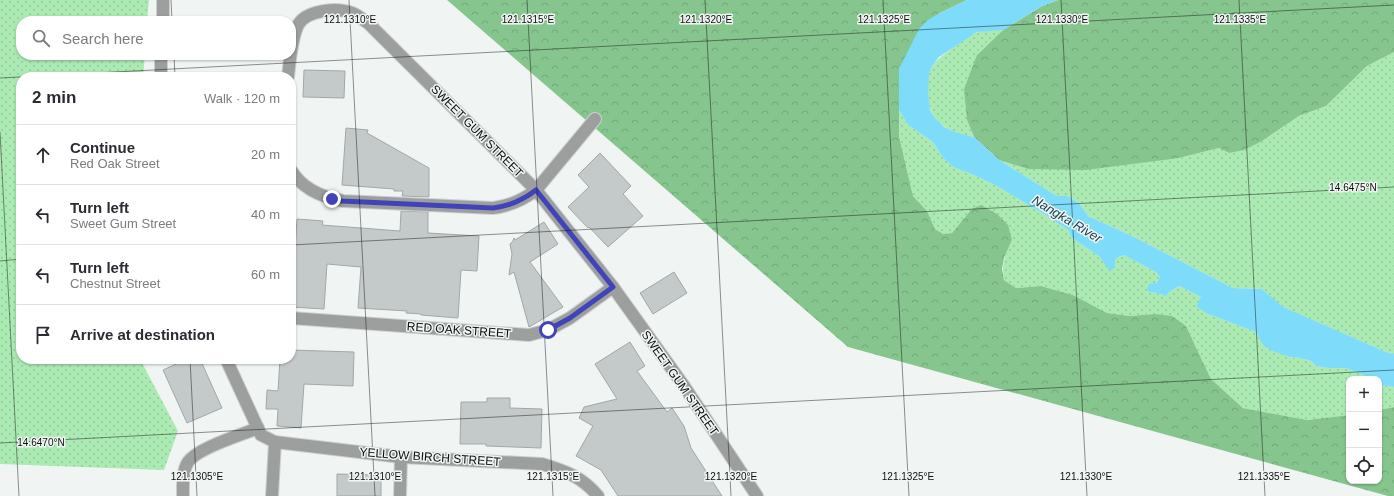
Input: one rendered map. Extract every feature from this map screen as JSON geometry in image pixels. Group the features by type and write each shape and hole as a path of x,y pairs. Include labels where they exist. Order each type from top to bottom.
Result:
{"street":[{"path":"162,16 163,0"},
{"name":"SWEET GUM STREET","path":"296,32 303,19 324,10 352,13 368,23 536,190 613,287 684,386 757,496"},
{"path":"161,60 161,72"},
{"name":"SWEET GUM STREET","path":"289,72 291,60"},
{"path":"296,177 302,185 314,193 342,201 493,208 511,204 525,198 536,190 595,118"},
{"name":"RED OAK STREET","path":"296,318 529,335 548,330 570,318 613,287"},
{"path":"228,364 262,435 275,442 272,496"},
{"path":"183,496 187,463 193,456 258,428"},
{"name":"YELLOW BIRCH STREET","path":"275,442 402,457 542,464 560,469 577,477 590,486 598,496"},
{"path":"400,496 402,457"}],"green space":[{"path":"0,0 149,0 147,16 16,16 16,60 145,60 143,72 16,72 16,364 143,364 178,431 164,470 0,464"},
{"path":"447,0 967,0 938,14 899,69 899,136 913,196 927,211 935,229 943,234 952,233 972,209 981,205 997,214 1008,225 1012,240 1004,258 1002,269 1004,280 1016,288 1041,286 1073,295 1107,313 1130,316 1154,314 1172,316 1186,326 1211,379 1243,408 1307,420 1346,415 1346,484 1382,484 1382,409 1394,407 1394,496 1388,496 848,347"},
{"path":"1058,0 1394,0 1394,52 1367,66 1326,106 1299,116 1262,141 1244,150 1229,153 1219,148 1179,158 1086,170 1028,169 999,160 974,137 967,120 964,89 977,55 1003,30 1042,6"},
{"path":"1003,30 977,55 967,120 974,137 948,129 937,120 931,111 928,95 928,82 932,66 946,53 972,35 982,31"},
{"path":"1394,52 1394,354 1386,352 1282,307 1262,289 1233,288 1132,236 1088,216 1079,203 1067,196 1057,196 999,160 1028,169 1179,158 1219,148 1229,153 1262,141 1299,116 1326,106 1367,66"},
{"path":"899,110 908,125 933,142 943,158 953,167 995,185 1047,216 1068,230 1072,238 1100,257 1105,264 1124,255 1156,272 1160,277 1149,292 1162,295 1179,286 1201,297 1208,314 1256,332 1262,344 1290,357 1311,361 1316,366 1345,368 1362,374 1365,376 1346,376 1346,415 1307,420 1243,408 1211,379 1186,326 1154,314 1130,316 1107,313 1073,295 1041,286 1016,288 1004,280 1003,269 1004,260 1012,240 961,223 952,233 943,234 935,229 927,211 913,196 899,136"},
{"path":"1382,385 1394,387 1394,407 1382,409"}],"water":[{"name":"Nangka River","path":"967,0 1058,0 1042,6 1003,30 977,32 939,57 932,66 929,74 928,92 930,110 935,118 944,127 955,132 974,137 999,160 1057,196 1067,196 1079,203 1088,216 1132,236 1233,288 1262,289 1283,307 1386,352 1394,354 1394,387 1382,385 1382,376 1365,376 1345,368 1316,366 1311,361 1290,357 1270,350 1262,344 1256,332 1208,314 1196,306 1201,297 1179,286 1169,292 1166,296 1149,292 1147,289 1149,284 1156,283 1160,277 1156,272 1124,255 1115,260 1115,268 1111,270 1108,269 1100,257 1072,238 1068,230 1047,216 995,185 953,167 943,158 933,142 908,125 899,110 899,69 919,29 928,20"}],"building":[{"path":"304,70 345,71 344,98 303,97"},
{"path":"346,128 368,130 367,133 429,168 429,197 402,196 403,191 394,191 394,189 342,185"},
{"path":"600,153 631,186 623,194 643,216 608,247 568,207 589,187 578,175"},
{"path":"401,211 428,212 428,233 479,236 477,271 461,270 458,318 406,313 407,311 358,308 361,267 327,264 324,309 296,307 297,219 323,221 322,225 400,231"},
{"path":"544,222 558,244 530,262 563,307 529,327 514,272 509,275 512,254 510,244 514,238 515,240"},
{"path":"674,272 687,293 653,314 640,293"},
{"path":"630,342 645,366 637,371 667,412 672,408 684,426 691,448 722,496 618,496 601,470 576,456 593,426 579,418 584,407 617,399 595,364"},
{"path":"296,350 354,352 353,386 304,384 301,428 277,426 278,409 266,409 267,390 278,391 280,364 296,364"},
{"path":"176,364 202,364 222,408 187,423 163,370"},
{"path":"487,398 510,398 510,408 542,409 541,448 486,446 486,444 460,444 461,402 487,402"},
{"path":"337,474 381,475 381,496 337,496"}],"route":[{"path":"332,199 342,201 493,208 511,204 525,198 536,190 613,287 570,318 548,330"}]}
